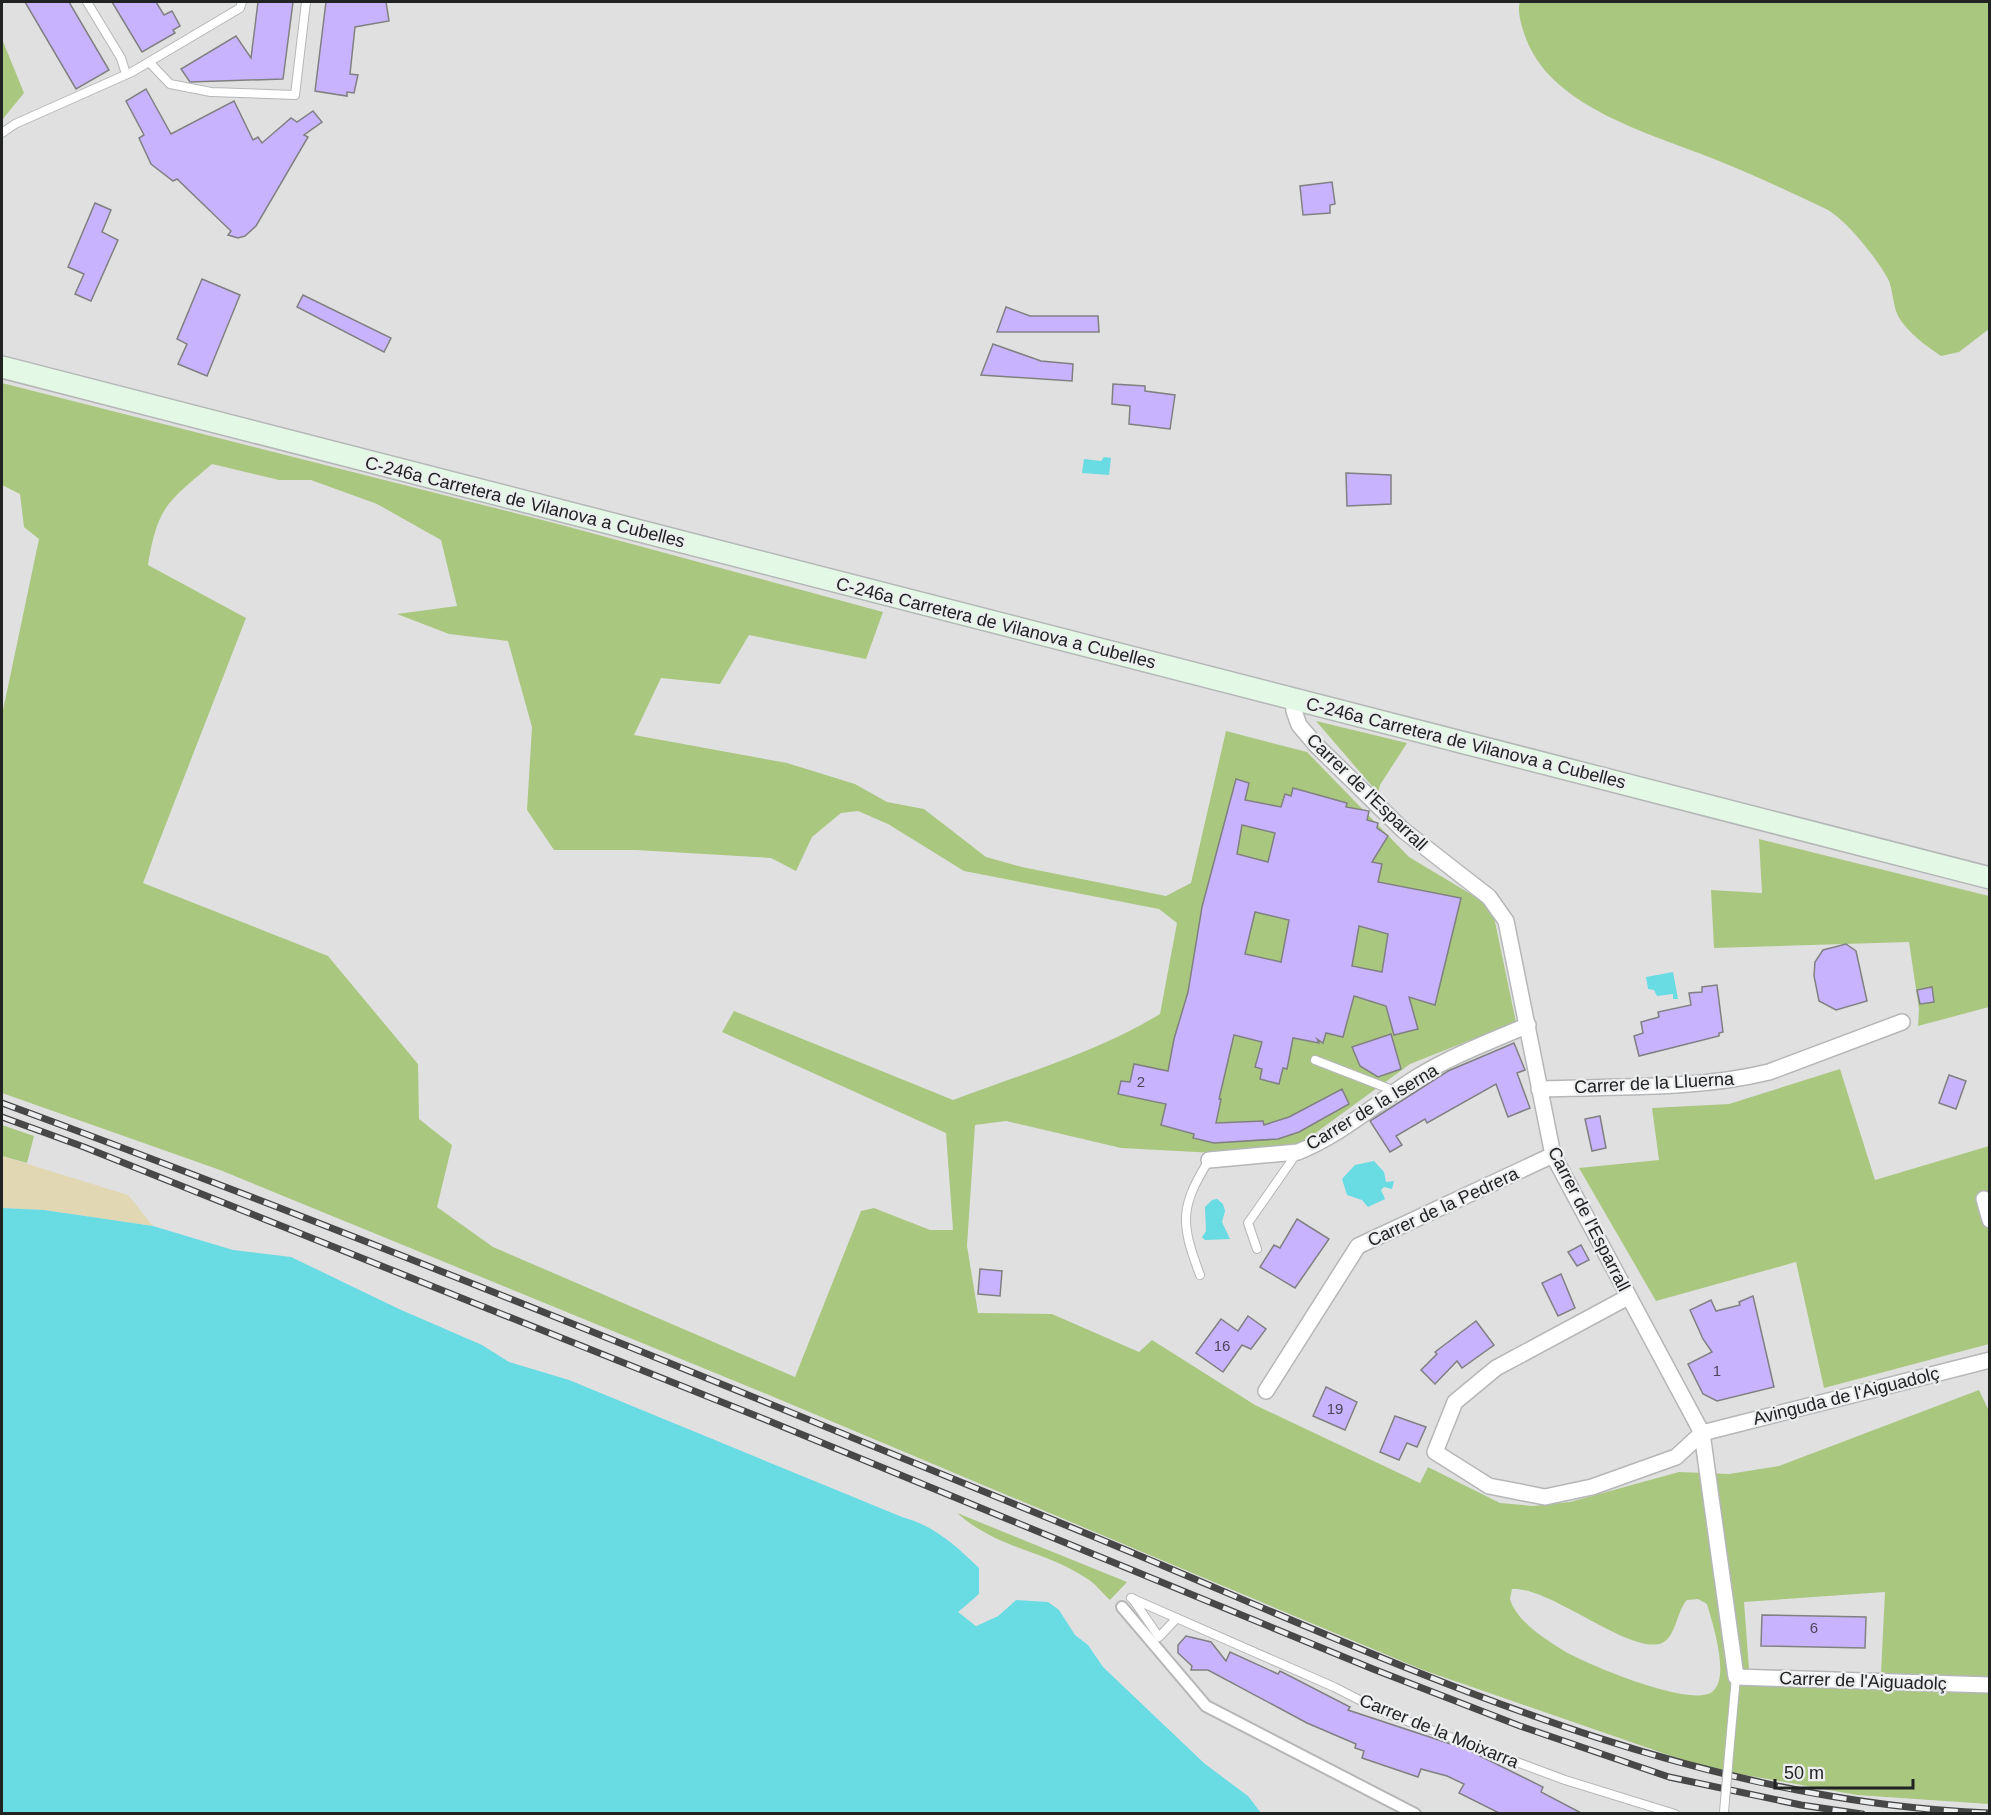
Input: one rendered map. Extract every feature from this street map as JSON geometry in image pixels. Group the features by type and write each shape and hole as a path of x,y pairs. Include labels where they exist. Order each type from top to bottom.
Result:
{"main road":[{"name":"C-246a Carretera de Vilanova a Cubelles","path":"2,367 1989,878"}],"street":[{"name":"Carrer de l'Esparrall","path":"1294,699 1294,711 1299,725 1316,745 1403,830 1489,897 1506,921 1553,1155 1702,1432 1736,1677"},
{"name":"Carrer de la Lluerna","path":"1539,1089 1702,1084 1747,1078 1769,1072 1902,1022"},
{"name":"Carrer de la Iserna","path":"1209,1160 1298,1152 1339,1132 1420,1075 1528,1025"},
{"name":"Carrer de la Pedrera","path":"1266,1391 1358,1246 1553,1155"},
{"path":"1984,1199 1989,1220"},
{"path":"1628,1297 1496,1368 1455,1402 1436,1452 1489,1486 1545,1497 1592,1488 1676,1457 1702,1432"},
{"name":"Avinguda de l'Aiguadolç","path":"1702,1432 1989,1360"},
{"path":"1122,1607 1206,1706 1415,1814"},
{"name":"Carrer de l'Aiguadolç","path":"1736,1677 1989,1685"}],"lane":[{"path":"87,2 121,58 126,74"},
{"path":"2,133 15,124 148,62 240,8 242,2"},
{"path":"148,62 170,84 211,92 295,95 306,2"},
{"path":"1315,1060 1396,1092"},
{"path":"1257,1249 1248,1223 1298,1152"},
{"path":"1200,1275 1186,1231 1186,1208 1192,1186 1209,1160"},
{"name":"Carrer de la Moixarra","path":"1177,1618 1159,1637 1131,1598 1177,1618 1334,1687 1383,1712 1565,1780 1675,1814"},
{"name":"Carrer de l'Esparrall","path":"1724,1813 1736,1677"}],"green space":[{"path":"1520,2 1989,2 1989,329 1959,352 1941,356 1935,352 1906,328 1896,312 1889,281 1870,252 1843,221 1826,209 1714,159 1632,127 1577,99 1554,80 1536,59 1524,33 1519,13"},
{"path":"2,39 24,93 2,120"},
{"path":"2,383 558,524 883,612 866,659 749,635 720,684 661,678 634,735 787,763 855,784 887,802 924,809 986,857 1022,867 1166,896 1191,883 1226,731 1307,752 1409,857 1484,902 1494,917 1516,1022 1410,1064 1299,1145 1215,1153 1121,1148 1006,1121 975,1125 967,1246 978,1313 1052,1314 1139,1352 1152,1340 1255,1405 1420,1483 1428,1467 1500,1503 1533,1506 1570,1502 1679,1472 1729,1474 1779,1466 1979,1390 1990,1413 1989,1804 1857,1795 1706,1768 1423,1670 769,1395 220,1170 2,1093 2,715 39,539 24,527 20,494 2,485","holes":["212,464 279,480 311,480 377,504 441,540 457,606 397,614 449,634 508,641 532,727 527,810 554,850 636,850 771,858 796,871 812,837 841,813 858,811 888,824 964,871 1159,909 1177,923 1160,1014 1136,1028 1085,1051 953,1100 734,1011 722,1032 946,1133 953,1230 930,1230 874,1208 861,1211 795,1377 493,1247 437,1207 452,1145 419,1119 418,1064 328,956 143,883 246,618 148,565 156,529 167,506","1512,1589 1528,1591 1547,1598 1631,1640 1648,1644 1662,1643 1667,1640 1687,1600 1698,1599 1707,1604 1716,1636 1720,1663 1717,1685 1712,1692 1700,1695 1682,1694 1636,1682 1591,1664 1561,1649 1531,1628 1518,1614 1510,1599","1885,1592 1881,1673 1749,1669 1744,1602"]},
{"path":"1316,721 1407,743 1380,785 1378,793"},
{"path":"1759,839 1989,896 1989,1007 1918,1026 1919,1009 1909,942 1714,948 1711,890 1762,893"},
{"path":"1840,1069 1875,1180 1989,1146 1989,1344 1824,1388 1796,1262 1656,1301 1579,1168 1659,1160 1652,1108 1729,1104"},
{"path":"2,1125 34,1136 27,1163 2,1156"},
{"path":"957,1513 1127,1582 1110,1600 1089,1580 1070,1569 989,1535"}],"sand":[{"path":"2,1156 128,1195 153,1226 44,1210 2,1208"}],"water":[{"path":"1104,457 1111,458 1109,475 1082,473 1084,459 1101,461"},
{"path":"1673,972 1678,999 1673,999 1673,994 1657,996 1654,990 1648,989 1646,977"},
{"path":"1374,1161 1384,1172 1386,1182 1394,1181 1392,1189 1384,1187 1381,1190 1385,1199 1368,1207 1362,1200 1347,1195 1342,1179 1355,1165"},
{"path":"1217,1199 1223,1204 1225,1211 1222,1222 1230,1239 1205,1240 1202,1237 1206,1231 1205,1207 1212,1200"},
{"path":"2,1208 44,1210 153,1226 233,1250 291,1257 399,1309 482,1345 509,1362 569,1380 925,1526 953,1544 979,1568 979,1594 959,1612 976,1626 998,1616 1016,1600 1048,1602 1059,1610 1075,1635 1088,1645 1103,1667 1205,1764 1248,1796 1261,1813 2,1814"}],"pier":[{"path":"982,1592 982,1596 963,1612 977,1623 997,1613 1015,1597 1016,1600 998,1616 976,1626 958,1612"}],"building":[{"path":"25,2 69,2 109,70 76,89"},
{"path":"112,2 156,2 164,15 172,11 180,26 173,30 175,33 142,52"},
{"path":"258,2 293,2 283,79 190,82 181,69 236,36 251,58"},
{"path":"326,2 386,2 389,21 355,27 350,74 358,75 354,93 347,92 347,96 315,91"},
{"path":"146,89 171,134 234,101 253,140 258,137 262,143 291,118 297,122 313,111 322,122 304,135 308,137 256,226 245,236 238,238 228,235 231,231 177,179 173,181 151,164 139,138 144,135 126,101"},
{"path":"1332,182 1335,204 1330,205 1330,213 1303,215 1300,186"},
{"path":"95,203 111,210 102,232 118,240 91,301 75,294 84,274 68,267"},
{"path":"202,279 240,295 207,376 178,364 187,344 177,339"},
{"path":"303,295 391,338 384,352 297,307"},
{"path":"1006,307 1030,316 1098,316 1099,332 997,332"},
{"path":"993,344 1041,361 1073,364 1072,381 981,375"},
{"path":"1113,384 1145,386 1145,391 1175,395 1170,429 1129,424 1130,406 1112,404"},
{"path":"1346,473 1391,475 1391,504 1347,506"},
{"path":"1236,779 1249,783 1245,800 1281,807 1285,794 1291,796 1293,788 1347,803 1346,807 1369,811 1367,820 1378,823 1377,828 1388,836 1372,862 1382,864 1378,882 1461,898 1435,1005 1409,997 1418,1029 1394,1035 1386,1006 1354,996 1343,1037 1326,1033 1323,1043 1317,1039 1319,1043 1293,1038 1287,1069 1283,1068 1279,1084 1260,1079 1262,1069 1255,1067 1262,1042 1234,1035 1219,1099 1221,1099 1216,1123 1263,1121 1264,1125 1289,1117 1342,1089 1349,1104 1299,1132 1278,1139 1214,1143 1193,1138 1194,1134 1161,1125 1166,1104 1118,1094 1121,1081 1130,1082 1134,1064 1168,1071 1174,1039 1188,992 1202,907","holes":["1242,825 1275,833 1268,862 1237,854","1255,912 1289,920 1281,962 1245,954","1359,926 1388,934 1382,972 1352,966"]},
{"path":"1846,944 1856,951 1867,1001 1836,1010 1819,1001 1814,976 1815,962 1823,950"},
{"path":"1717,985 1723,1032 1719,1033 1719,1036 1639,1056 1634,1036 1643,1033 1641,1022 1659,1017 1658,1012 1691,1005 1689,993 1702,992 1702,987"},
{"path":"1932,987 1934,1002 1920,1004 1917,990"},
{"path":"1391,1034 1401,1069 1378,1077 1360,1066 1352,1047"},
{"path":"1514,1043 1525,1070 1517,1073 1530,1108 1508,1117 1496,1084 1427,1123 1425,1119 1396,1136 1402,1145 1390,1152 1370,1121 1448,1071"},
{"path":"1949,1075 1966,1081 1956,1109 1939,1103"},
{"path":"1600,1116 1606,1148 1592,1151 1585,1119"},
{"path":"1297,1219 1329,1239 1295,1288 1260,1267 1274,1245 1280,1248"},
{"path":"1581,1245 1589,1260 1577,1266 1568,1252"},
{"path":"980,1269 1002,1271 1000,1296 978,1294"},
{"path":"1561,1274 1575,1308 1558,1316 1542,1283"},
{"path":"1753,1296 1774,1387 1717,1401 1703,1394 1688,1364 1712,1352 1703,1339 1690,1310 1711,1300 1716,1311 1740,1305 1739,1302"},
{"path":"1248,1316 1266,1329 1251,1349 1242,1345 1223,1372 1196,1353 1221,1319 1238,1331"},
{"path":"1476,1321 1494,1345 1462,1368 1457,1361 1435,1384 1421,1370 1437,1354 1435,1352"},
{"path":"1326,1387 1357,1402 1345,1430 1313,1416"},
{"path":"1395,1416 1426,1427 1417,1447 1407,1443 1399,1460 1380,1452"},
{"path":"1762,1615 1866,1617 1865,1648 1761,1646"},
{"path":"1186,1636 1211,1642 1226,1661 1230,1652 1278,1674 1280,1671 1350,1707 1348,1710 1466,1749 1543,1787 1541,1792 1583,1814 1501,1814 1459,1793 1464,1784 1447,1776 1421,1769 1418,1777 1362,1758 1364,1751 1355,1748 1356,1744 1307,1723 1208,1670 1191,1670 1192,1666 1178,1653 1178,1645"}],"railway":[{"path":"2,1103 273,1205 542,1312 1080,1531 1412,1670 1524,1712 1637,1750 1753,1781 1870,1802 1990,1813"},
{"path":"2,1117 84,1147 764,1419 1373,1669 1520,1726 1669,1777 1801,1805 1862,1814"}]}
